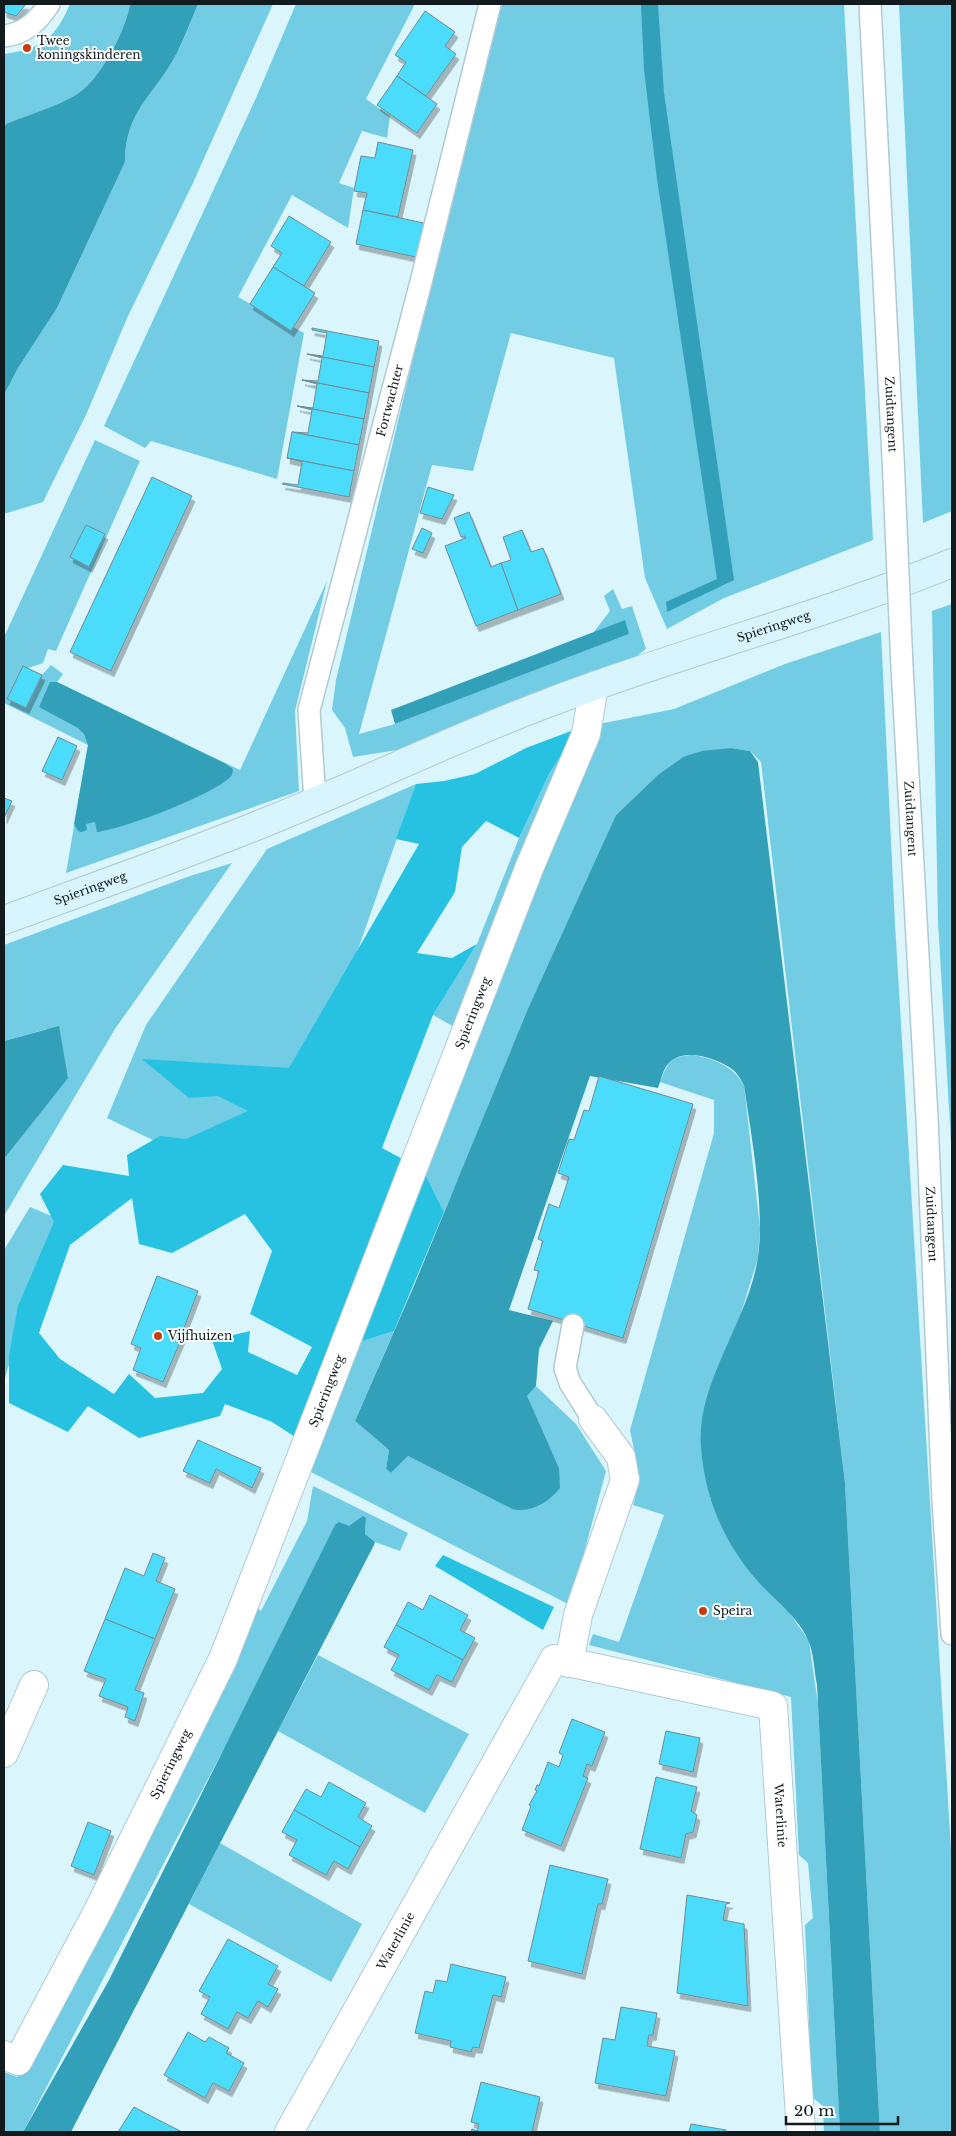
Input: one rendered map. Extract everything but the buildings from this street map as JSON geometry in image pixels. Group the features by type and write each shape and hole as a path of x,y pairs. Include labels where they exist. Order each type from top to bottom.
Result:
{"street":[{"name":"Spieringweg","path":"4,920 267,822 452,740 594,686 871,595 952,563"},
{"name":"Spieringweg","path":"4,2055 18,2061 99,1909 223,1660 530,866 586,734 594,686"},
{"path":"570,1662 578,1615 625,1480 621,1456 593,1419"},
{"name":"Waterlinie","path":"289,2132 554,1659 772,1706 801,2132"},
{"path":"4,1752 34,1685"}],"lane":[{"path":"4,36 20,33 28,28 38,20 49,4"},
{"name":"Fortwachter","path":"315,800 309,710 424,272 490,4"},
{"name":"Zuidtangent","path":"870,4 902,667 927,1118 943,1501 952,1634"},
{"path":"573,1325 565,1368 570,1383 593,1419"}],"shaded area":[{"path":"70,4 130,4 128,15 118,39 104,64 88,85 64,101 6,124 4,128 4,54 28,49 45,40 59,26"},
{"path":"130,4 198,4 177,53 136,116 126,144 125,162 57,308 18,368 4,395 4,128 6,124 64,101 88,85 104,64 118,39 128,15"},
{"path":"198,4 273,4 193,183 128,316 86,415 43,502 4,514 4,395 18,368 57,308 125,162 126,144 136,116 177,53"},
{"path":"296,4 415,4 366,99 390,116 387,138 362,131 339,183 354,188 348,228 292,195 238,297 304,333 277,479 151,441 145,448 104,426 256,98"},
{"path":"498,4 844,4 873,540 724,598 667,629 645,578 614,358 511,333 473,471 432,465 359,734 395,724 629,634 624,621 593,633 610,611 604,596 613,589 622,609 632,606 646,649 630,661 416,747 353,757 345,728 332,710 336,680"},
{"path":"641,4 658,4 664,93 734,580 667,612 666,602 717,579 657,179 644,70"},
{"path":"899,4 952,4 952,511 923,523"},
{"path":"95,440 140,461 56,651 48,649 43,663 28,668 42,675 51,665 63,674 57,682 240,770 327,581 295,711 299,791 66,873 88,745 4,703 4,637"},
{"path":"952,604 952,1159 938,921 932,611"},
{"path":"625,620 629,634 395,724 391,710"},
{"path":"881,632 895,924 952,1866 952,2132 880,2132 845,1483 761,762 750,751 731,748 683,757 659,774 616,815 444,1212 423,1170 472,1037 433,1015 477,944 519,838 549,774 579,728 674,709 785,664"},
{"path":"50,682 57,682 226,764 233,769 232,775 208,792 147,818 97,832 95,822 86,824 87,830 78,831 74,824 88,745 84,734 78,728 39,707"},
{"path":"579,728 549,774 519,838 486,821 462,847 455,892 417,953 452,958 477,944 433,1015 382,1148 423,1170 444,1212 394,1331 360,1342 317,1451 272,1422 225,1404 220,1416 139,1438 88,1406 68,1432 9,1403 9,1355 18,1306 54,1222 40,1194 63,1165 129,1176 127,1155 160,1136 186,1139 248,1111 218,1096 189,1098 142,1059 289,1068 419,844 396,839 416,784 444,781 475,774 526,748","holes":["132,1198 139,1244 172,1253 245,1214 272,1251 250,1314 312,1347 297,1375 248,1352 250,1331 212,1340 222,1369 203,1393 155,1398 129,1374 114,1394 60,1359 39,1333 70,1245"]},
{"path":"731,748 750,751 758,762 845,1483 880,2132 840,2132 817,1685 812,1651 799,1625 749,1571 728,1539 713,1504 703,1467 701,1447 702,1423 706,1399 744,1305 758,1257 760,1238 756,1171 750,1126 744,1085 736,1073 715,1060 690,1055 675,1058 667,1065 658,1088 590,1076 509,1310 553,1321 539,1349 536,1386 527,1396 559,1468 560,1488 550,1498 539,1506 526,1510 512,1509 408,1456 391,1473 386,1469 389,1450 355,1421 413,1288 528,1009 616,815 659,774 683,757 702,751"},
{"path":"416,784 334,1018 265,1194 107,1118 146,1025 267,849"},
{"path":"232,863 115,1029 4,1216 4,1159 68,1077 47,1029 4,1041 4,945 187,877"},
{"path":"59,1026 68,1078 4,1159 4,1041"},
{"path":"691,1055 707,1058 721,1064 734,1072 744,1085 760,1228 758,1258 737,1326 710,1498 809,1641 818,1704 840,2132 824,2132 823,2106 812,2097 805,1925 813,1918 808,1863 799,1855 791,1697 589,1645 593,1634 619,1642 664,1515 633,1505 640,1478 630,1430 714,1133 714,1100 660,1082 670,1062 678,1057"},
{"path":"30,1207 66,1222 37,1274 4,1381 4,1250"},
{"path":"394,1331 355,1421 389,1450 386,1469 391,1473 408,1456 512,1509 559,1468 526,1396 536,1386 576,1424 606,1471 570,1605 305,1469 360,1342"},
{"path":"313,1486 408,1533 400,1551 375,1542 365,1534 366,1518 242,1714 23,2132 4,2132 4,2072 17,2077 200,1729 256,1606 261,1611 307,1521"},
{"path":"363,1516 366,1518 365,1534 375,1542 374,1545 71,2132 23,2132 108,1982 335,1525 339,1522 349,1526"},
{"path":"443,1555 554,1607 543,1630 435,1566"},
{"path":"318,1655 469,1734 425,1813 278,1731"},
{"path":"220,1843 362,1924 331,1982 189,1904"}],"place":[{"name":"Twee koningskinderen","path":"27,48"},
{"name":"Vijfhuizen","path":"158,1336"},
{"name":"Speira","path":"703,1611"}]}
